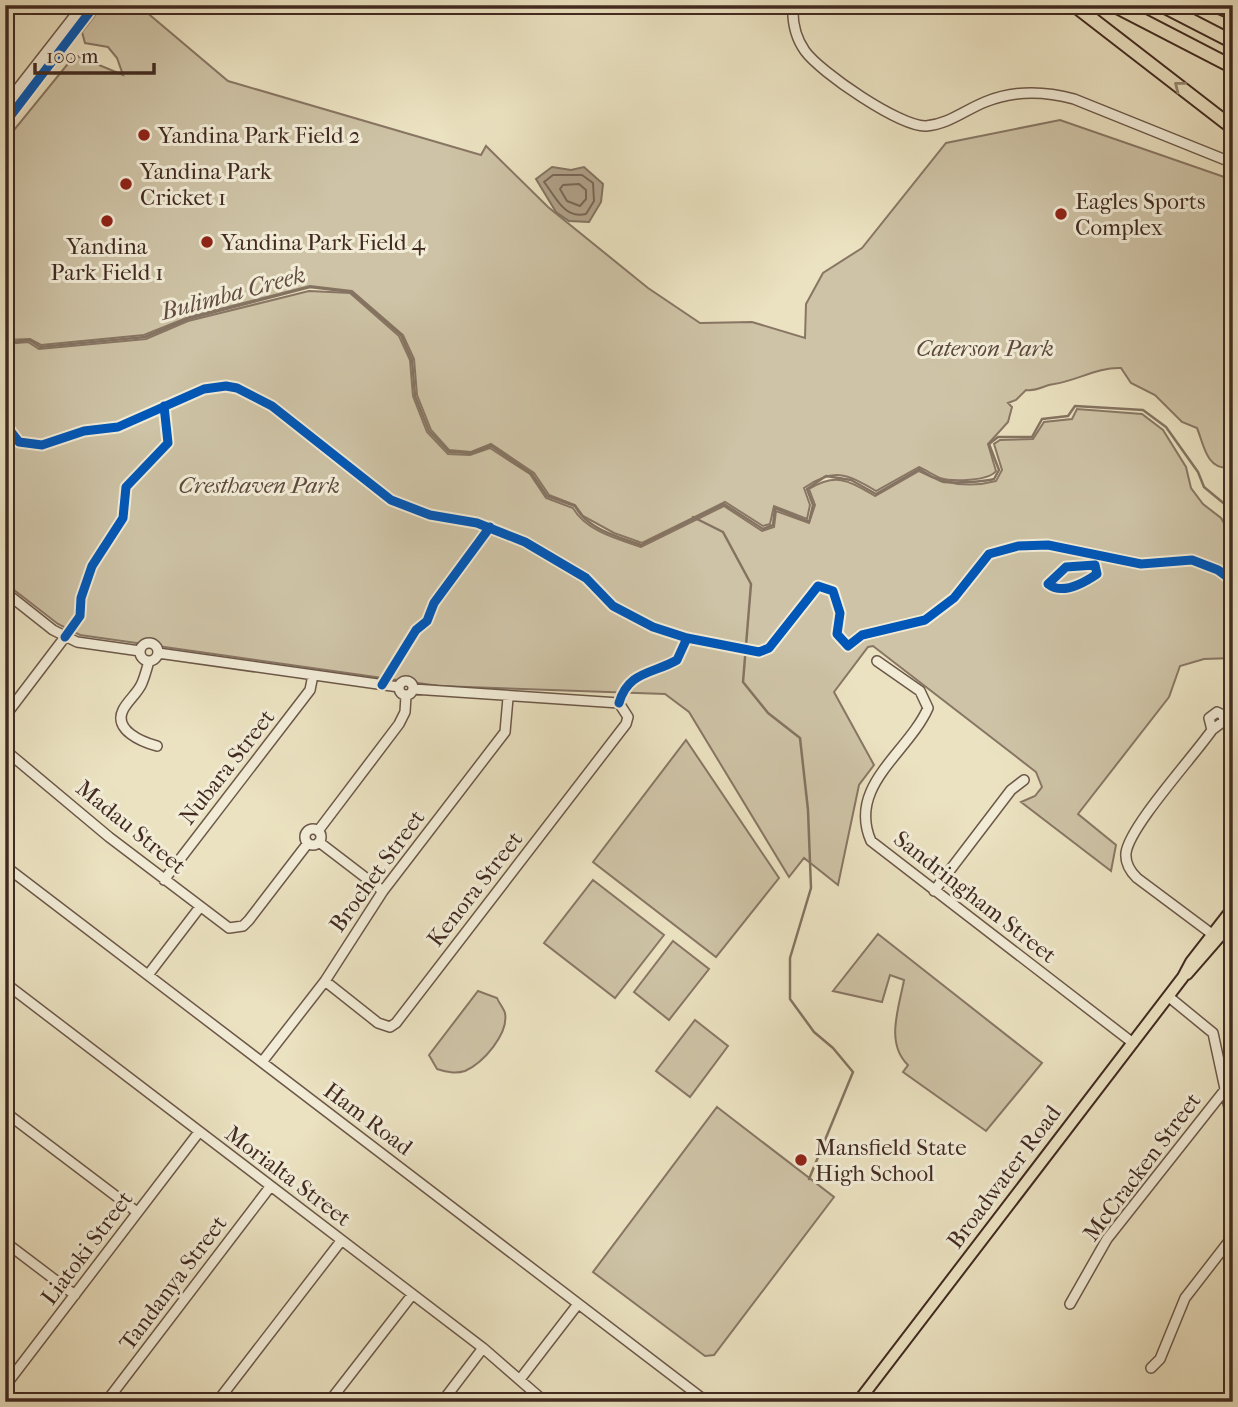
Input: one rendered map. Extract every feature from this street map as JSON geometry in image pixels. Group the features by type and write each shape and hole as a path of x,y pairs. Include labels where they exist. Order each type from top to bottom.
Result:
{"highway":[{"path":"1074,5 1233,128"},
{"path":"1113,5 1233,67"},
{"path":"1161,5 1233,42"},
{"path":"1214,5 1233,13"}],"main road":[{"name":"Broadwater Road","path":"858,1402 1184,977 1196,967 1233,908"},
{"name":"Broadwater Road","path":"1215,936 1233,921"}],"street":[{"path":"5,105 83,5"},
{"path":"793,5 792,20 805,51 819,65 902,122 924,126 944,123 984,102 1007,95 1053,93 1233,163"},
{"path":"5,592 65,637 77,642 140,651"},
{"path":"5,716 65,637"},
{"path":"140,651 144,645 150,643 157,646 158,653"},
{"path":"140,651 142,657 149,661"},
{"path":"157,746 145,743 126,730 120,719 143,682 149,661 158,653 399,687 409,693 508,698"},
{"name":"Sandringham Street","path":"877,661 920,691 928,708 875,784 864,814 871,841 1133,1043"},
{"name":"Nubara Street","path":"164,880 310,690 313,675"},
{"path":"383,891 319,842 308,843 307,832 318,831 399,724 409,693"},
{"name":"Kenora Street","path":"325,981 378,1023 390,1027 396,1023 628,717 624,707 618,703 508,698"},
{"name":"Brochet Street","path":"262,1062 325,981 383,891 505,732 508,698"},
{"path":"1212,730 1136,830 1126,855 1128,867 1137,878 1215,936"},
{"name":"Madau Street","path":"5,750 164,880 221,924 235,929 249,920 308,843"},
{"path":"934,891 1011,790 1024,780"},
{"path":"318,831 321,836 319,842"},
{"name":"Ham Road","path":"5,866 707,1402"},
{"path":"148,975 200,908"},
{"name":"Morialta Street","path":"5,983 483,1348 521,1378 545,1402"},
{"path":"1169,997 1213,1033 1233,1126"},
{"name":"McCracken Street","path":"1070,1304 1107,1240 1224,1091"},
{"path":"5,1112 137,1212"},
{"name":"Liatoki Street","path":"5,1386 199,1132"},
{"name":"Tandanya Street","path":"106,1402 270,1187"},
{"path":"1151,1368 1160,1359 1185,1298 1233,1236"},
{"path":"217,1402 341,1241"},
{"path":"5,1242 75,1295"},
{"path":"330,1402 412,1294"},
{"path":"521,1378 578,1304"},
{"path":"442,1402 483,1348"}],"green space":[{"name":"Caterson Park","path":"103,5 138,5 228,81 481,155 486,146 548,207 648,288 700,323 752,322 805,338 806,304 823,273 862,248 946,143 1060,120 1233,180 1233,464 1229,468 1215,465 1207,455 1197,428 1182,422 1155,395 1131,383 1121,368 1112,368 1026,390 1016,400 1008,403 1012,407 1008,422 988,444 996,471 986,477 970,480 946,479 919,467 876,491 848,477 832,475 804,488 810,505 807,519 774,506 770,524 763,526 725,502 642,543 614,533 583,516 575,505 549,495 534,473 491,444 471,452 449,450 431,430 417,395 414,359 403,335 352,291 310,286 189,317 144,335 41,345 30,339 5,340 5,141 75,55 123,75 117,58 108,47 85,43 82,32"},
{"name":"Cresthaven Park","path":"309,291 350,293 399,336 410,360 413,396 427,432 448,454 470,455 490,448 530,474 546,498 573,508 586,523 603,533 641,547 724,506 762,531 774,527 776,511 809,523 815,505 809,489 827,481 843,480 875,496 919,471 957,484 996,481 1002,470 994,444 1000,440 1033,439 1044,422 1072,419 1077,409 1142,414 1163,430 1186,467 1191,488 1203,504 1221,518 1233,538 1233,658 1204,659 1180,666 1169,697 1078,814 1116,845 1111,871 1021,802 1035,796 1042,787 1036,772 873,646 868,647 834,692 874,765 859,785 838,885 804,858 789,877 689,712 665,694 439,686 80,635 58,624 5,583 5,344 28,342 39,349 146,339 188,321"},
{"path":"686,740 779,878 716,957 593,862"},
{"path":"593,880 664,935 615,998 544,943"},
{"path":"878,934 1042,1063 986,1131 903,1072 908,1065 897,1046 895,1025 904,980 890,975 882,1002 833,991"},
{"path":"673,941 709,969 669,1020 634,992"},
{"path":"478,991 497,998 504,1011 505,1021 499,1038 487,1055 465,1071 437,1069 429,1055"},
{"path":"695,1020 728,1046 690,1097 656,1071"},
{"path":"717,1107 834,1197 714,1355 705,1356 593,1272"}],"water":[{"path":"552,167 571,170 584,167 603,184 601,202 589,222 569,221 556,212 536,179"}],"waterway":[{"name":"Bulimba Creek","path":"5,343 29,340 40,347 145,337 188,319 310,287 351,292 401,335 412,360 415,396 429,431 449,452 471,453 491,446 532,474 547,496 575,506 587,521 604,531 641,545 724,504 763,529 773,525 775,508 809,522 813,505 807,489 826,476 851,480 876,494 919,469 944,482 994,479 999,470 989,444 998,437 1032,437 1042,419 1068,416 1075,406 1143,410 1166,427 1198,472 1204,487 1233,511"},
{"path":"693,517 723,532 751,584 743,682 768,713 800,738 808,810 811,888 790,958 790,999 814,1032 833,1048 853,1072 809,1179"}],"cycle path":[{"path":"5,123 95,5"},
{"path":"5,424 19,442 42,445 84,431 118,427 204,389 226,386 237,388 272,406 391,500 430,515 477,523 525,542 586,578 613,606 653,627 687,638 759,652 769,648 818,586 833,591 840,613 837,634 848,646 862,635 925,620 954,598 989,554 1018,546 1048,545 1141,564 1192,560 1218,570 1233,581"},
{"path":"65,637 80,616 81,598 92,566 123,518 126,487 168,443 164,406"},
{"path":"382,685 416,630 427,621 434,603 490,527"},
{"path":"1095,565 1097,574 1079,584 1066,588 1048,584 1066,567 1095,565"},
{"path":"619,703 628,685 635,679 677,660 687,638"}],"place":[{"name":"Yandina Park Field 2","path":"144,135"},
{"name":"Yandina Park Cricket 1","path":"126,184"},
{"name":"Eagles Sports Complex","path":"1061,214"},
{"name":"Yandina Park Field 1","path":"107,221"},
{"name":"Yandina Park Field 4","path":"207,242"},
{"name":"Mansfield State High School","path":"801,1160"}]}
